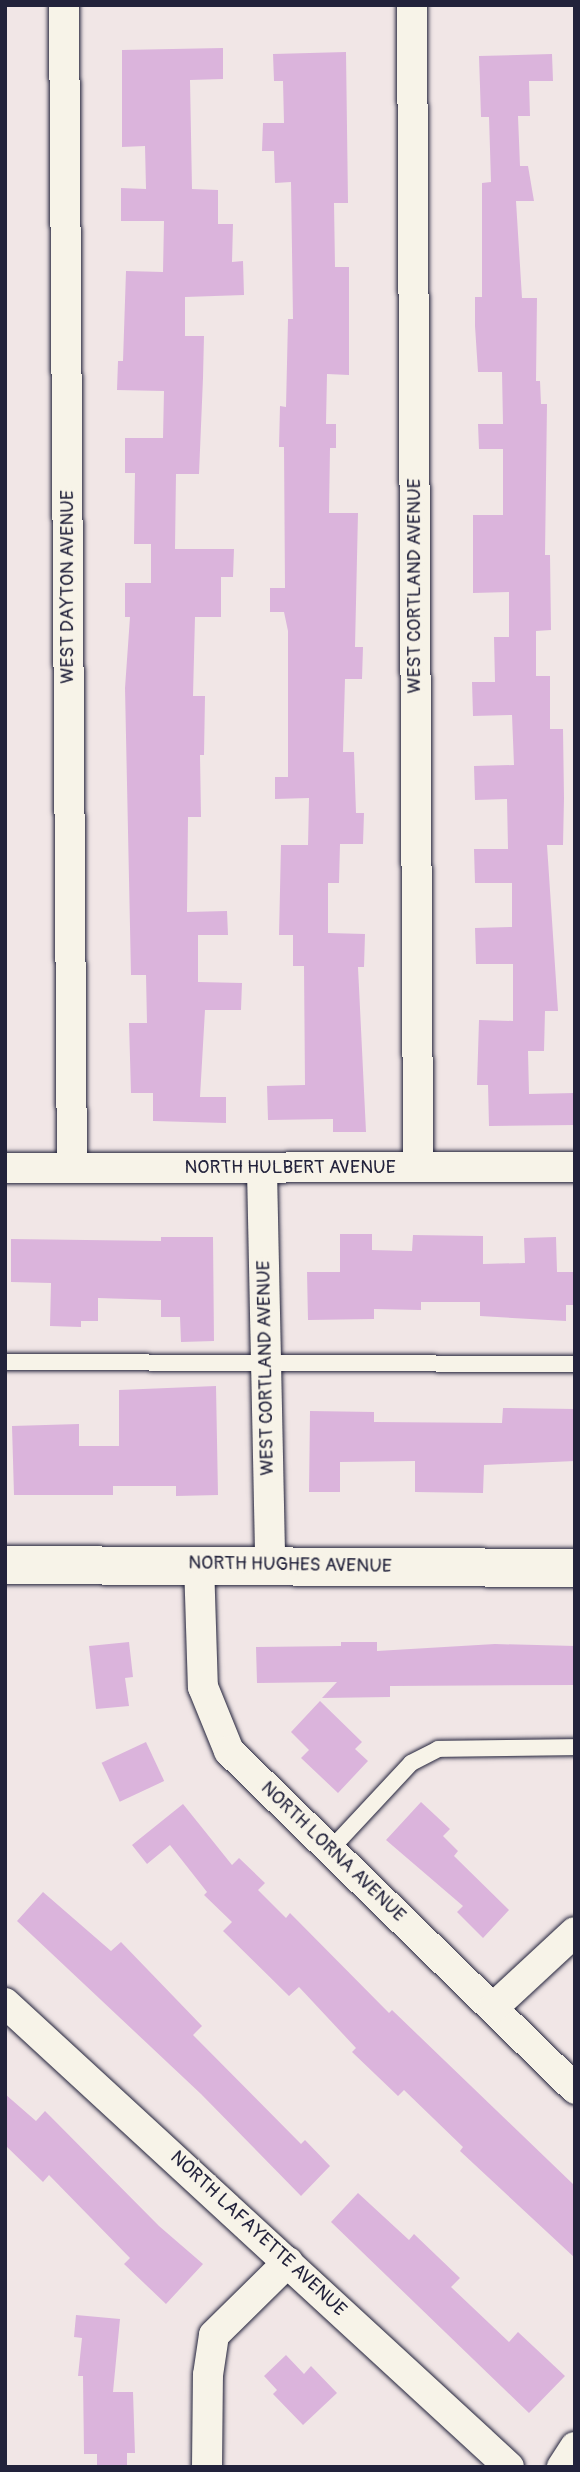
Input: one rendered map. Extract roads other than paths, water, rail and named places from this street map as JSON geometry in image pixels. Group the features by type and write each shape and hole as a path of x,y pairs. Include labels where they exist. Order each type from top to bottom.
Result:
{"street":[{"name":"WEST DAYTON AVENUE","path":"64,5 72,1168"},
{"name":"WEST CORTLAND AVENUE","path":"412,5 418,1167"},
{"name":"NORTH HULBERT AVENUE","path":"5,1168 262,1170 575,1167"},
{"name":"WEST CORTLAND AVENUE","path":"262,1170 270,1565"},
{"name":"NORTH HUGHES AVENUE","path":"5,1565 199,1563 575,1569"},
{"name":"NORTH LORNA AVENUE","path":"199,1563 203,1687 229,1751 575,2089"},
{"path":"494,2007 575,1932"},
{"name":"NORTH LAFAYETTE AVENUE","path":"5,2003 509,2467"},
{"path":"207,2467 208,2375 214,2335 288,2262"},
{"path":"562,2467 575,2447"}],"lane":[{"path":"5,1362 575,1364"},
{"path":"330,1850 411,1763 438,1749 575,1746"}]}
